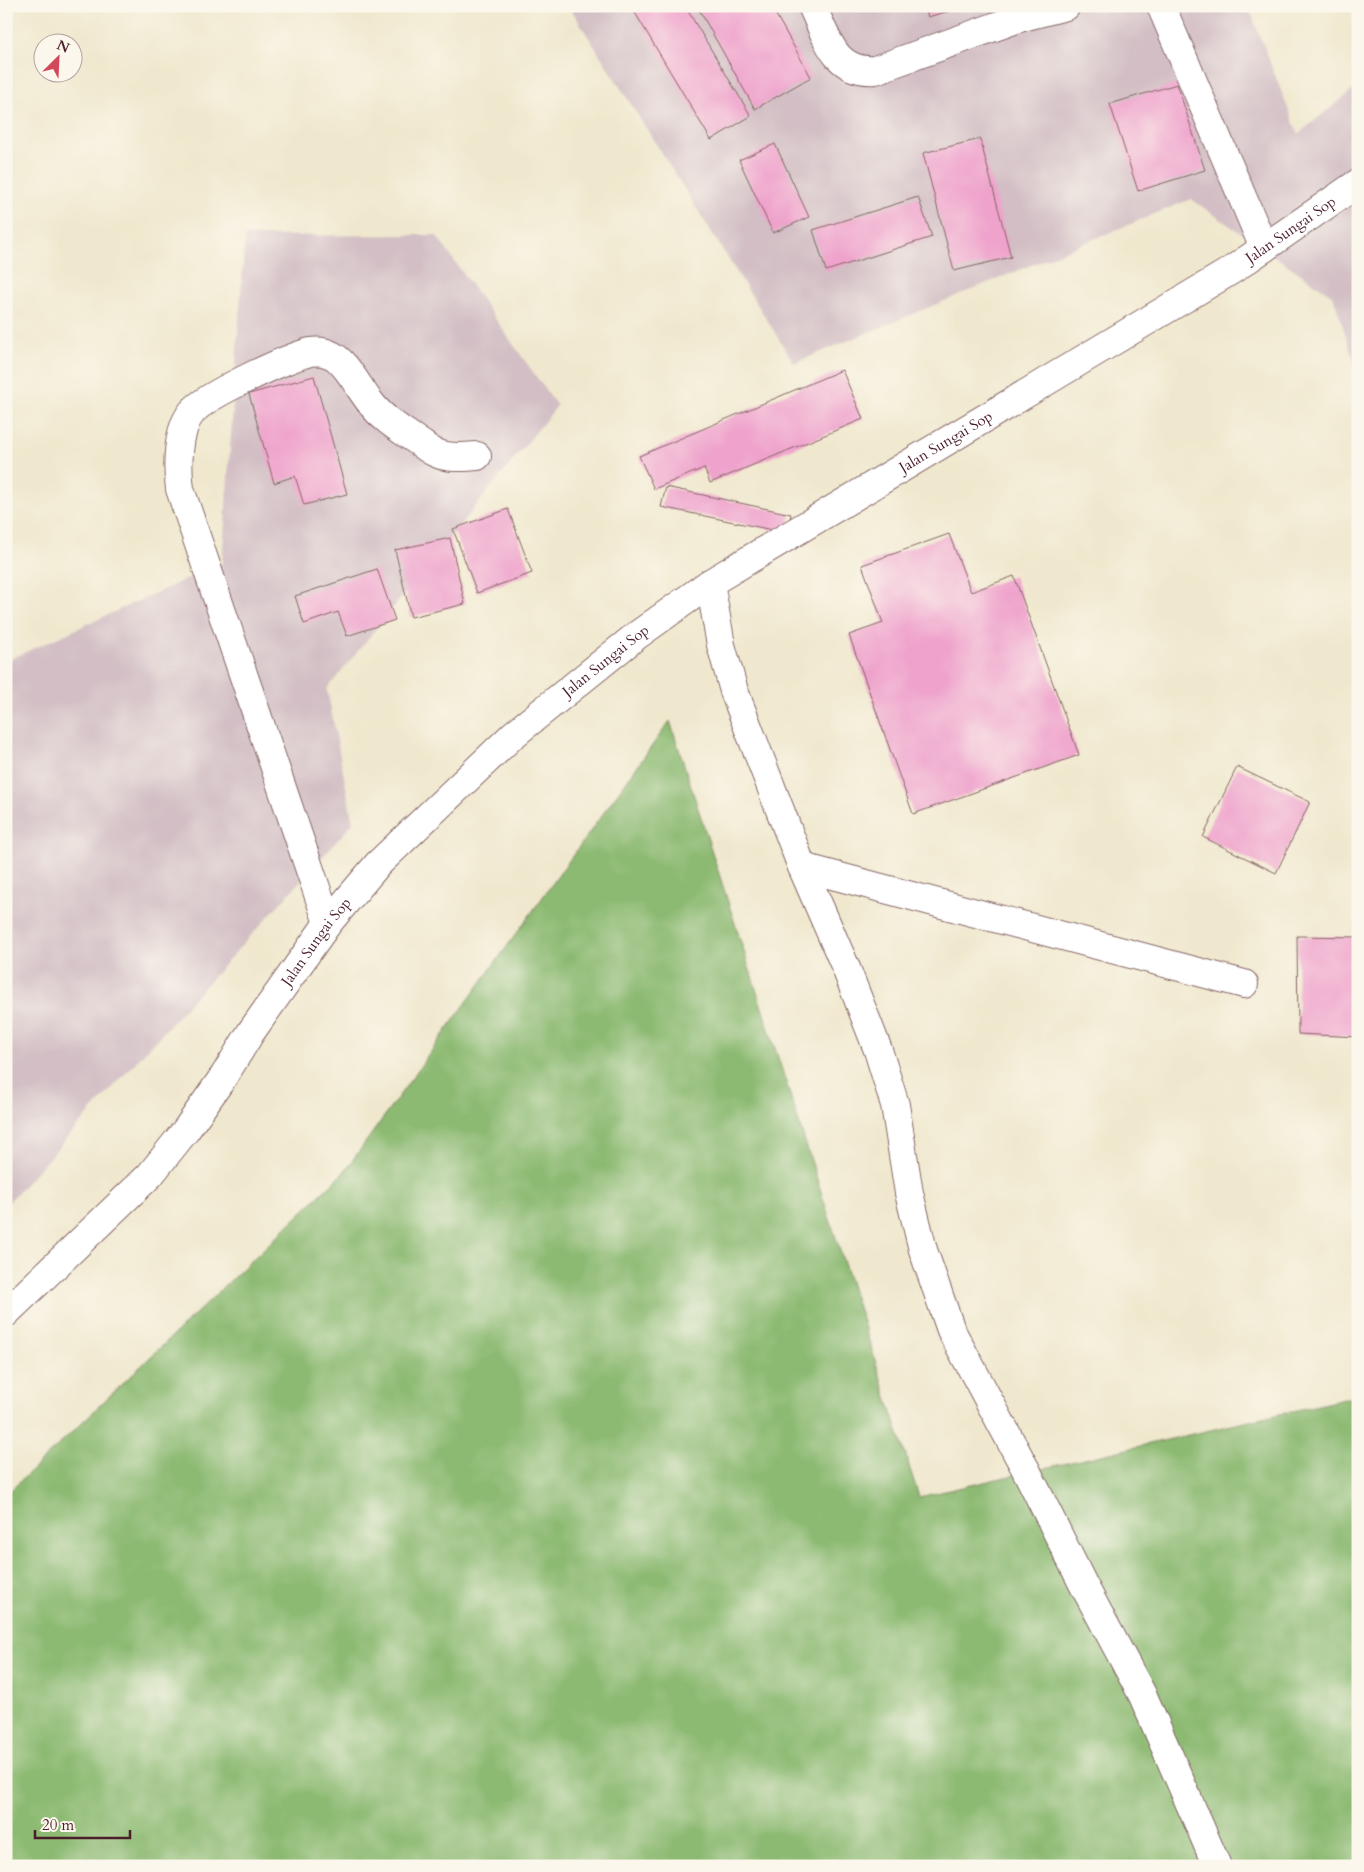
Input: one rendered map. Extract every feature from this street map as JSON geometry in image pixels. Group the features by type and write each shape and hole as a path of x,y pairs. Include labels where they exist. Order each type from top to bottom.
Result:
{"street":[{"path":"812,6 837,57 855,69 866,71 875,70 1017,12 1066,6"},
{"path":"1161,6 1264,248"},
{"name":"Jalan Sungai Sop","path":"6,1313 41,1282 150,1174 186,1130 224,1076 251,1032 328,923 378,864 513,735 636,636 710,583 1232,270 1358,183"},
{"path":"328,923 180,489 177,468 179,449 186,423 192,412 203,401 272,366 310,352 319,351 331,354 341,361 371,404 388,421 436,454 453,457 477,456"},
{"path":"710,583 721,646 734,691 802,867 846,968 878,1050 896,1105 908,1193 923,1250 951,1330 1026,1468 1083,1584 1143,1696 1217,1866"},
{"path":"802,867 1244,984"}],"shaded area":[{"path":"569,6 1248,6 1298,134 1358,86 1358,373 1333,296 1191,199 794,363"},
{"path":"436,235 557,406 327,689 353,823 6,1205 6,661 222,563 245,236"}],"green space":[{"path":"670,721 919,1497 1358,1396 1358,1866 6,1866 6,1495 344,1172"}],"building":[{"path":"631,6 685,6 751,116 711,140"},
{"path":"697,6 771,6 811,77 755,109"},
{"path":"924,6 963,6 963,7 928,17"},
{"path":"1177,84 1205,170 1138,191 1110,104"},
{"path":"980,139 1011,257 954,271 923,153"},
{"path":"775,144 809,217 773,233 739,160"},
{"path":"918,197 932,237 826,271 813,230"},
{"path":"842,370 863,419 710,483 704,468 654,489 639,456"},
{"path":"314,376 347,494 304,505 295,476 274,483 249,394"},
{"path":"666,487 791,514 787,533 661,507"},
{"path":"508,509 532,573 477,593 453,529"},
{"path":"949,534 971,592 1014,576 1079,755 913,814 849,635 883,623 862,565"},
{"path":"450,538 465,604 411,617 395,550"},
{"path":"377,569 395,620 347,636 338,612 304,624 295,596"},
{"path":"1237,767 1310,802 1276,873 1203,837"},
{"path":"1297,936 1358,937 1358,1037 1298,1034"}]}
